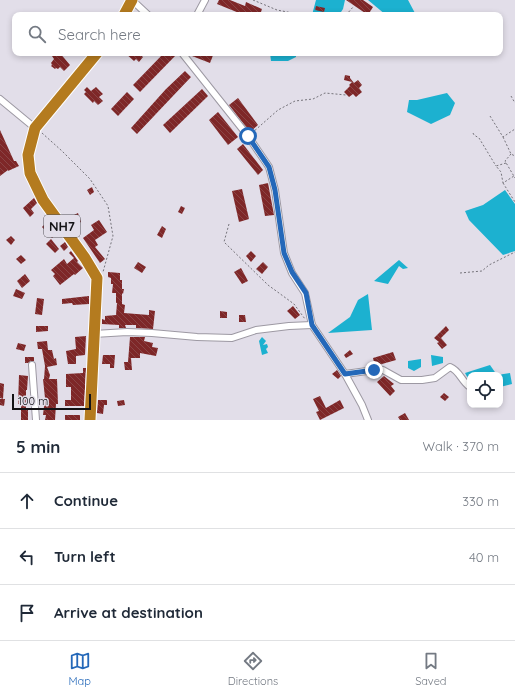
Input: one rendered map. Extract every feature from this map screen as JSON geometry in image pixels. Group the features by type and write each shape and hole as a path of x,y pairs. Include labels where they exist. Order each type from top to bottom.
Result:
{"highway":[{"path":"126,12 132,0"},
{"name":"NH7","path":"95,56 35,128 28,155 30,173 44,200 85,258 97,278"},
{"path":"90,420 97,278"}],"street":[{"path":"132,0 145,12"},
{"path":"199,12 205,0"},
{"path":"184,56 248,136 269,167 275,190 284,253 292,272 306,293 310,325 345,374 362,405 368,420"},
{"path":"0,99 35,128"},
{"path":"94,334 127,332 232,338 256,330 310,325"},
{"path":"32,365 36,420"},
{"path":"345,374 383,370 401,380 422,380 435,378 450,367 456,369 467,385"}],"path":[{"path":"253,0 277,10 287,12"},
{"path":"349,12 354,6"},
{"path":"248,136 278,110 294,101 313,99 325,93 346,95"},
{"path":"511,96 515,103"},
{"path":"490,116 503,137 511,154 515,156"},
{"path":"35,128 62,151 90,179 108,206 113,236 103,273 97,278"},
{"path":"503,137 515,129"},
{"path":"473,133 479,138 501,172 503,183 515,202"},
{"path":"511,154 505,161 515,178"},
{"path":"496,166 506,164"},
{"path":"503,183 514,176"},
{"path":"229,224 224,242 268,284 294,304 310,325"},
{"path":"460,273 482,271 489,265 515,252"}],"water":[{"path":"316,0 345,0 341,12 313,12"},
{"path":"368,0 408,0 414,12 382,12"},
{"path":"270,56 296,56 288,61 271,61"},
{"path":"447,93 455,103 450,115 431,124 407,112 409,100 417,100"},
{"path":"505,190 515,204 515,251 503,255 469,220 465,211 483,205"},
{"path":"399,260 408,268 403,269 399,266 388,284 374,281"},
{"path":"368,294 372,330 328,333 350,317 358,300"},
{"path":"262,337 266,341 263,345 267,344 268,347 266,349 268,353 262,355 259,341"},
{"path":"431,355 443,357 443,363 432,366"},
{"path":"421,359 421,367 414,371 408,368 408,361"},
{"path":"490,365 495,372 468,372"},
{"path":"510,373 512,384 503,386 503,374"}],"building":[{"path":"219,0 230,0 245,6 246,2 262,9 261,12 237,12 217,4"},
{"path":"346,0 363,0 373,7 370,12 364,12"},
{"path":"316,6 325,8 324,12 315,10"},
{"path":"52,56 62,56 70,65 64,71 60,67 55,69 51,66 54,59"},
{"path":"128,56 143,57 139,62 136,59 134,61"},
{"path":"161,56 175,56 140,92 133,85"},
{"path":"192,56 213,56 210,63"},
{"path":"185,71 191,77 137,134 131,128 166,89"},
{"path":"345,75 350,76 354,83 358,80 362,85 359,88 362,92 356,97 353,94 349,97 344,92 352,82 344,80"},
{"path":"87,87 91,91 96,87 103,94 99,97 103,101 98,105 94,101 93,103 84,94 86,92 84,90"},
{"path":"202,89 208,96 170,133 163,125"},
{"path":"127,92 134,99 118,116 111,109"},
{"path":"238,98 258,125 250,132 229,105"},
{"path":"218,112 238,137 228,145 209,120"},
{"path":"0,130 14,161 16,161 19,166 8,170 0,176"},
{"path":"243,144 263,170 258,175 237,149"},
{"path":"268,183 274,215 265,216 259,185"},
{"path":"92,187 94,192 90,195 87,190"},
{"path":"242,189 249,219 239,222 232,191"},
{"path":"34,198 37,203 31,209 34,213 30,217 23,208"},
{"path":"181,206 185,208 182,214 178,212"},
{"path":"78,213 81,222 75,225 72,216"},
{"path":"99,220 107,232 95,240 98,245 95,247 105,259 100,263 83,238 94,230 91,225"},
{"path":"48,221 58,232 52,238 42,227"},
{"path":"162,226 166,229 162,238 157,235"},
{"path":"11,236 15,240 11,245 6,240"},
{"path":"51,239 59,249 55,253 46,244"},
{"path":"65,242 68,247 64,251 60,246"},
{"path":"71,251 78,261 77,262 83,268 60,285 53,276 55,274 51,270 64,259 67,264 74,258 69,253"},
{"path":"251,251 256,256 251,262 246,256"},
{"path":"21,255 26,260 21,264 16,259"},
{"path":"138,262 146,267 142,273 134,268"},
{"path":"263,262 268,267 262,274 256,269"},
{"path":"241,268 248,281 242,284 234,272"},
{"path":"108,272 120,273 122,289 124,289 123,294 122,293 122,304 125,305 124,313 149,315 149,310 155,311 153,329 136,328 136,325 125,325 126,328 119,328 119,325 102,324 102,319 105,320 105,316 116,315 116,293 112,293 113,284 111,284 111,278 108,277"},
{"path":"25,274 30,281 22,288 17,281"},
{"path":"16,289 25,293 22,299 13,296"},
{"path":"89,296 89,304 62,304 62,299"},
{"path":"37,298 44,299 42,315 35,314"},
{"path":"293,306 300,315 295,319 287,311"},
{"path":"220,311 227,312 227,318 220,318"},
{"path":"239,315 245,315 246,322 239,322"},
{"path":"36,326 48,326 48,331 36,332"},
{"path":"446,326 449,330 441,338 447,345 442,349 437,343 439,342 434,338"},
{"path":"86,336 85,355 76,356 76,364 68,364 66,351 76,349 75,337"},
{"path":"130,337 145,337 144,341 153,343 152,347 158,348 156,356 140,353 140,358 131,358 132,370 125,370 124,362 128,362"},
{"path":"47,341 48,350 52,350 54,359 56,358 57,365 47,367 50,375 49,379 57,379 58,404 56,404 55,420 45,420 46,415 43,415 45,398 43,379 45,366 42,349 38,349 37,342"},
{"path":"18,343 26,345 24,351 16,349"},
{"path":"350,350 353,354 346,358 344,355"},
{"path":"393,352 396,360 375,366 373,358"},
{"path":"103,355 115,355 114,368 110,368 110,364 102,364"},
{"path":"25,357 34,357 34,361 25,363"},
{"path":"83,368 86,368 84,406 65,406 65,400 71,400 71,387 66,387 66,374 83,373"},
{"path":"337,370 341,376 338,379 332,374"},
{"path":"19,375 28,376 26,410 28,410 28,420 21,420 21,404 18,404"},
{"path":"384,376 394,384 391,386 395,391 390,396 377,382"},
{"path":"0,383 4,384 3,399 0,398"},
{"path":"444,393 449,397 445,401 440,397"},
{"path":"320,396 326,408 340,400 344,408 320,420 316,412 319,411 313,399"},
{"path":"0,399 5,399 4,406 0,405"},
{"path":"98,400 107,400 107,405 104,405 103,414 97,413"},
{"path":"124,400 125,405 118,406 117,401"},
{"path":"405,413 409,420 400,420 398,417"},
{"path":"65,415 80,415 80,420 65,420"}],"route":[{"path":"248,136 269,167 275,190 284,253 292,272 306,293 312,325 345,374 374,370"}]}
